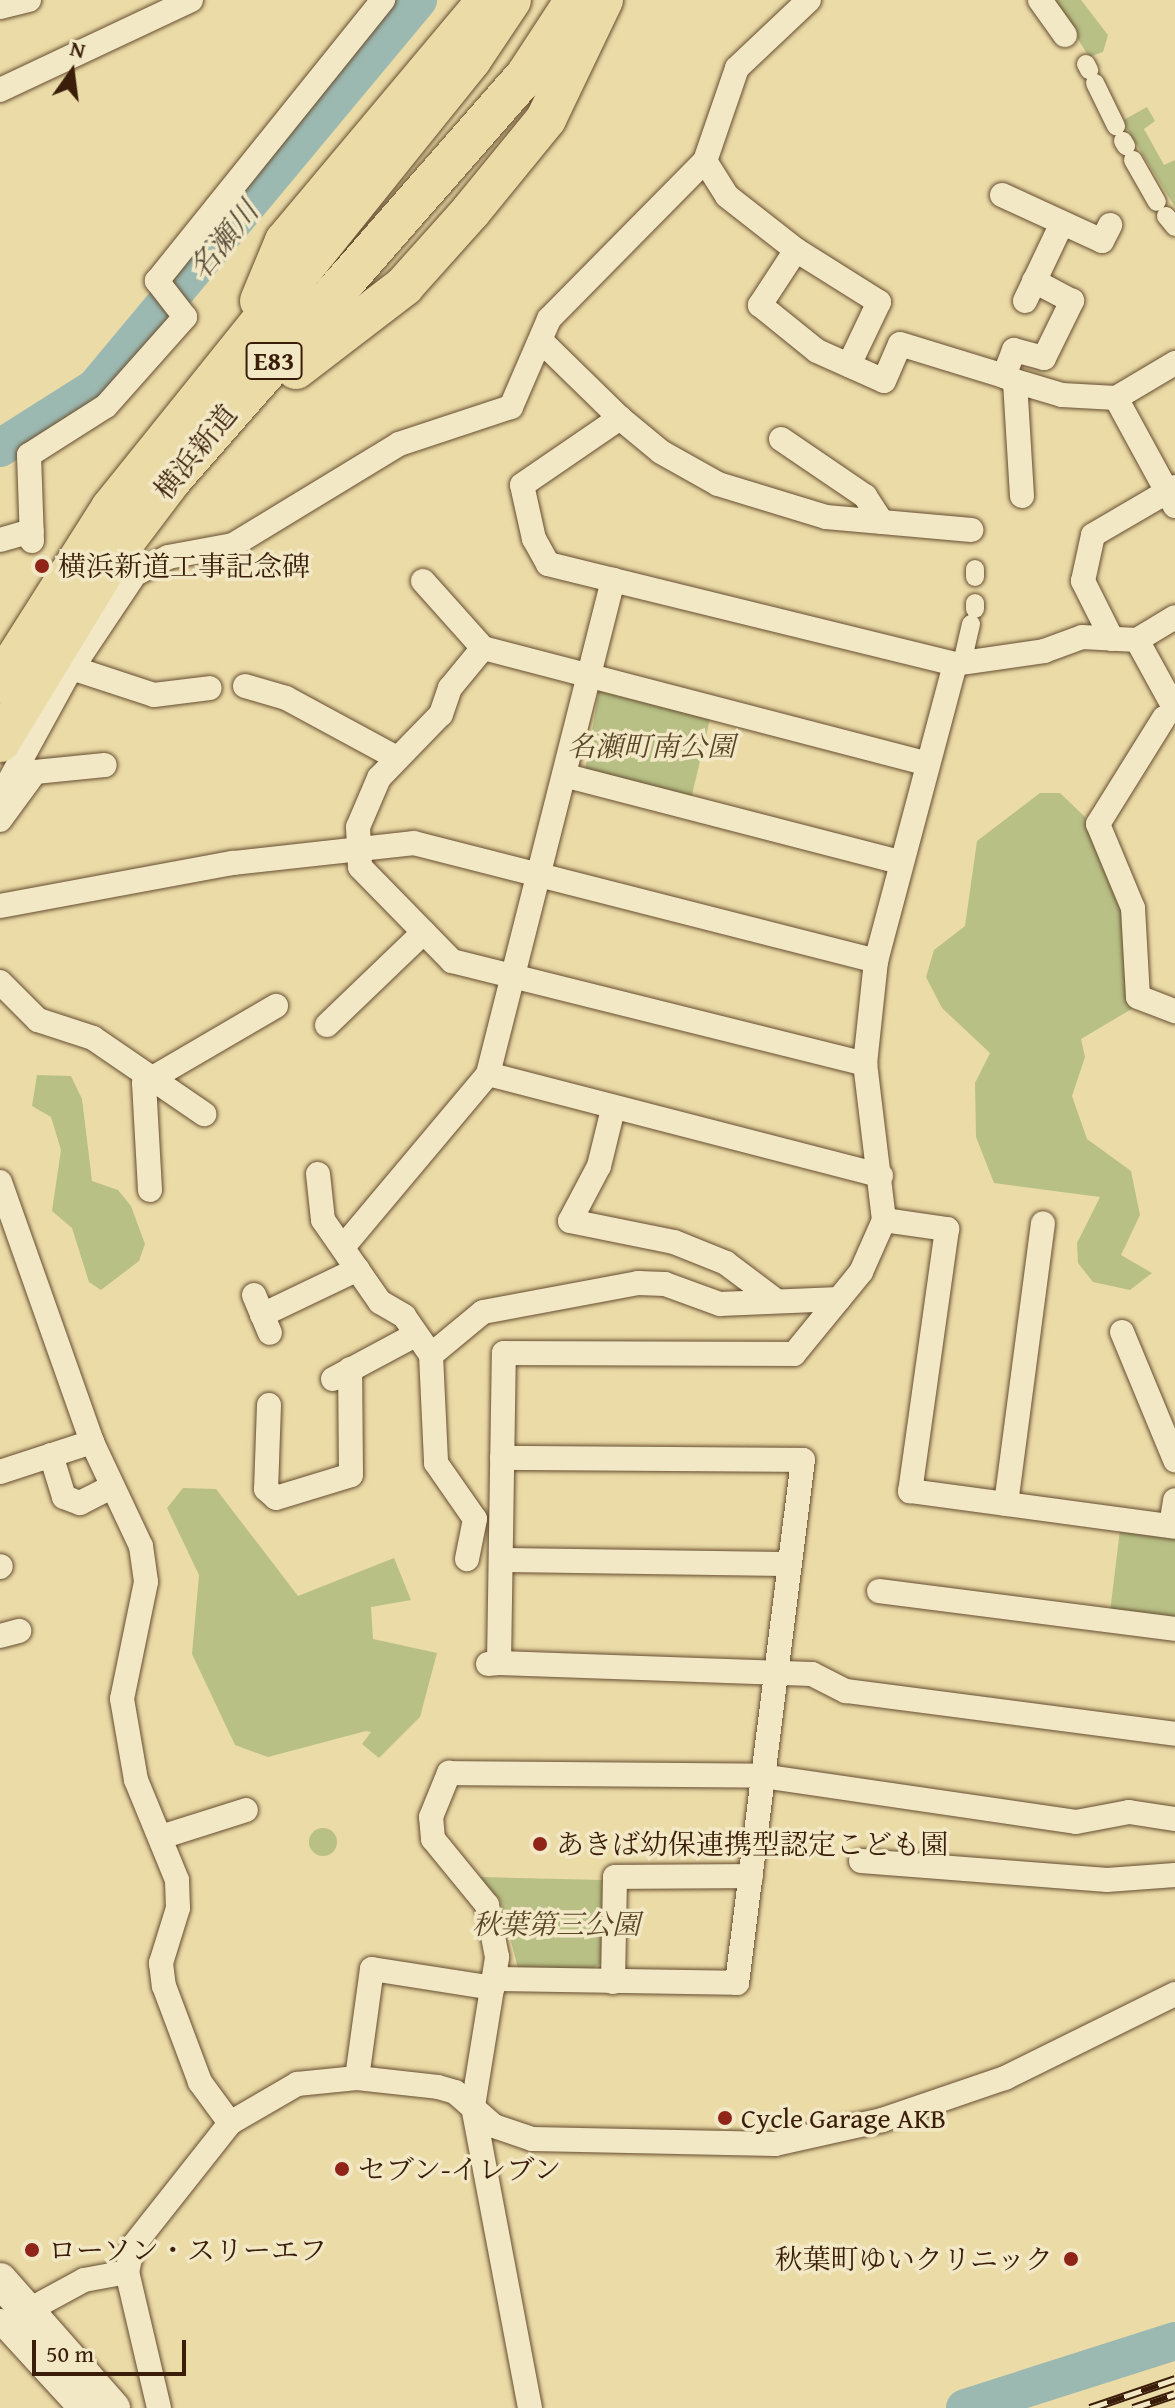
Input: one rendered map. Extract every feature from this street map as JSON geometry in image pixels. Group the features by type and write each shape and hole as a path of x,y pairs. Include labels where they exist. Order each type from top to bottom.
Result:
{"highway":[{"path":"241,345 285,241 487,0"},
{"name":"横浜新道","path":"0,683 9,648 111,508 511,0"},
{"name":"横浜新道","path":"0,742 110,561 198,445 435,183 526,75 575,0"},
{"path":"198,445 404,286 546,119 603,0"},
{"path":"9,648 32,597"}],"main road":[{"path":"0,2280 14,2316 59,2348 113,2408"}],"street":[{"path":"0,7 29,0"},
{"path":"0,90 191,0"},
{"path":"0,798 72,668 135,574 168,557 233,545 399,444 492,418 523,389 541,341 578,285 705,161 737,68 809,0"},
{"path":"1040,0 1081,57 1166,215"},
{"path":"0,540 32,536 29,455 106,406 183,313 161,285 374,3"},
{"path":"705,161 727,196 796,250 879,302 849,365"},
{"path":"1015,193 1062,223 1102,241 1110,225"},
{"path":"1022,496 1010,379 1014,350 1044,358 1072,301 1029,291 1062,223"},
{"path":"796,250 760,305 817,351 884,381 900,344 1062,395 1116,398 1175,363"},
{"path":"541,341 620,418 661,452 718,484 826,517 882,522 972,539"},
{"path":"1112,639 1083,581 1093,535 1172,495 1116,398"},
{"path":"620,418 522,485 534,539 548,564 959,664 1044,651 1082,637 1137,640 1175,617"},
{"path":"781,439 865,496 882,522"},
{"path":"343,1247 488,1074 567,776 613,580"},
{"path":"423,581 483,648 923,763"},
{"path":"974,612 959,664 923,763 876,961 865,1064 884,1220 861,1272 794,1354 504,1353 501,1560 493,1664 776,1670 812,1674 846,1691 1175,1734"},
{"path":"1137,640 1171,712 1098,824 1133,908 1138,997 1175,1011"},
{"path":"483,648 450,688 441,714 395,757 379,778 355,849 360,867 452,961 865,1064"},
{"path":"72,668 154,695 210,688"},
{"path":"245,686 286,698 395,757"},
{"path":"0,820 35,772 105,765"},
{"path":"567,776 899,862"},
{"path":"0,906 233,863 414,843 876,961"},
{"path":"327,1025 424,932"},
{"path":"0,982 38,1020 93,1038 204,1114"},
{"path":"150,1190 144,1083 276,1006"},
{"path":"488,1074 613,1109 881,1176"},
{"path":"613,1109 599,1166 570,1221 674,1242 726,1263 774,1299"},
{"path":"318,1174 323,1220 358,1269 431,1355 436,1463 475,1519 467,1559"},
{"path":"0,1182 92,1442 143,1558 146,1582 122,1699 136,1780 161,1837 178,1908 161,1963 164,1986 200,2082 230,2123"},
{"path":"884,1220 947,1229 910,1491 1173,1526 1175,1500"},
{"path":"1006,1504 1043,1223"},
{"path":"262,1314 358,1269"},
{"path":"431,1355 483,1312 638,1283 665,1284 720,1304 774,1299 839,1299"},
{"path":"1122,1332 1175,1460"},
{"path":"275,1419 266,1489 276,1498 351,1475 342,1374 415,1335"},
{"path":"0,1472 92,1442"},
{"path":"51,1455 64,1497 80,1503 112,1487"},
{"path":"357,2078 372,1969 494,1984 737,1983 803,1460 502,1458"},
{"path":"501,1560 789,1564"},
{"path":"879,1591 1175,1629"},
{"path":"530,2408 473,2106 494,1984 487,1905 433,1839 431,1817 449,1773 762,1776 1076,1822 1129,1812 1175,1819"},
{"path":"161,1837 246,1810"},
{"path":"861,1861 1107,1880 1175,1875"},
{"path":"613,1982 615,1877 751,1876"},
{"path":"159,2408 127,2272 144,2227 230,2123 297,2084 357,2078 438,2087 473,2106 494,2126 532,2139 775,2144 882,2120 1005,2078 1175,1994"},
{"path":"80,2408 14,2316 84,2280 127,2272"}],"green space":[{"path":"1054,0 1081,0 1108,35 1103,52 1089,57"},
{"path":"1147,107 1155,121 1144,129 1164,165 1175,160 1175,207 1122,121"},
{"name":"名瀬町南公園","path":"599,691 710,719 691,799 585,770"},
{"path":"1040,793 1060,793 1085,817 1129,908 1140,1004 1081,1039 1085,1057 1072,1096 1087,1139 1131,1171 1140,1215 1121,1255 1152,1273 1130,1290 1093,1282 1078,1263 1077,1243 1100,1197 994,1183 976,1137 975,1083 990,1053 942,1008 926,977 934,950 965,926 977,841"},
{"path":"37,1075 71,1076 82,1099 92,1181 118,1190 131,1206 145,1244 139,1261 101,1290 89,1282 72,1228 52,1211 61,1150 51,1117 32,1106"},
{"path":"183,1488 216,1489 298,1596 394,1558 411,1600 371,1607 373,1639 437,1653 420,1717 379,1758 362,1744 371,1732 366,1731 268,1757 235,1745 192,1654 199,1575 167,1508"},
{"path":"1120,1530 1175,1537 1175,1618 1110,1612"},
{"path":"323,1828 333,1832 337,1842 333,1852 323,1856 313,1852 309,1842 313,1832"},
{"name":"秋葉第三公園","path":"480,1877 603,1880 601,1963 592,1969 518,1968 500,1900"}],"waterway":[{"name":"名瀬川","path":"0,448 95,388 418,0"},
{"path":"965,2408 1175,2341"}],"railway":[{"path":"1090,2408 1175,2379"},
{"path":"1133,2408 1175,2394"}],"place":[{"name":"横浜新道工事記念碑","path":"42,566"},
{"name":"あきば幼保連携型認定こども園","path":"540,1844"},
{"name":"Cycle Garage AKB","path":"725,2118"},
{"name":"セブン-イレブン","path":"342,2169"},
{"name":"ローソン・スリーエフ","path":"32,2250"},
{"name":"秋葉町ゆいクリニック","path":"1071,2259"}]}
